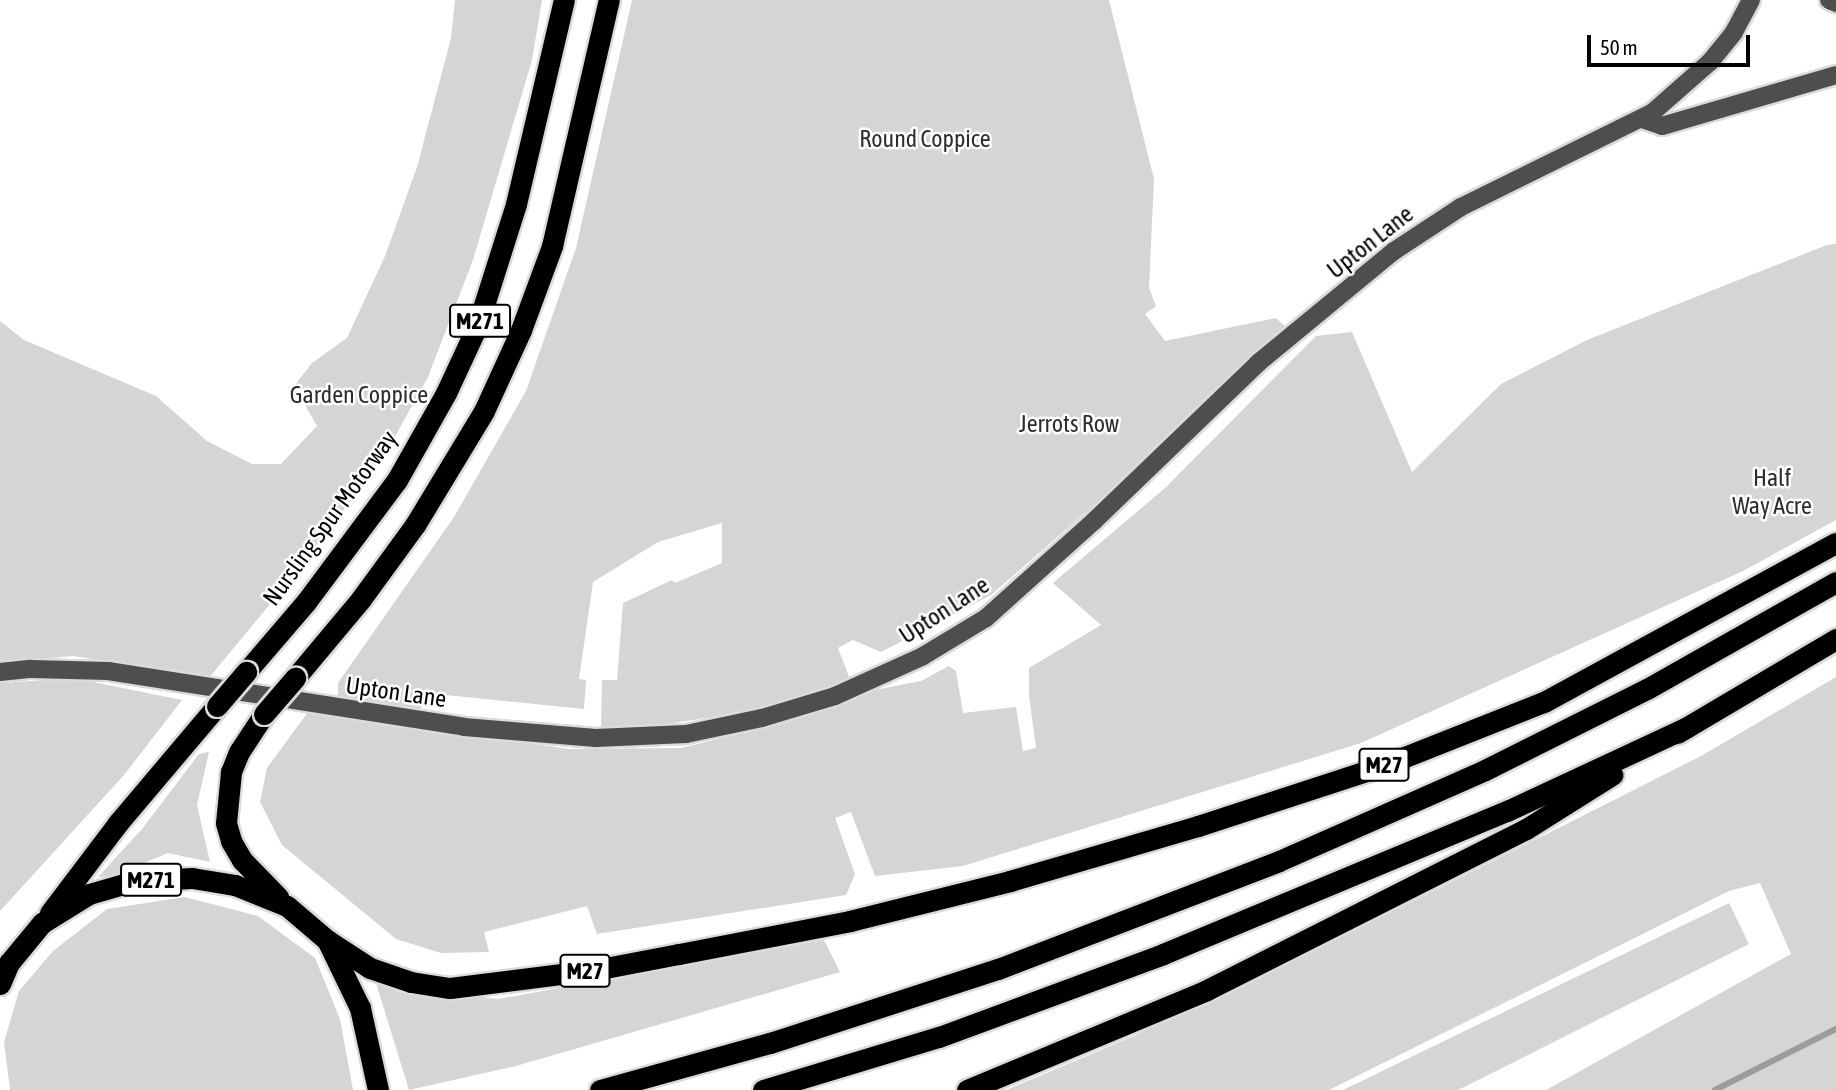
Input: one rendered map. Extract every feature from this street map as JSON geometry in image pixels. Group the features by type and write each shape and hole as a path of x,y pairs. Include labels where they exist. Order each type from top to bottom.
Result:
{"highway":[{"name":"Nursling Spur Motorway","path":"42,923 118,823 306,602 397,480 457,370 478,324 516,204 564,0"},
{"name":"M271","path":"377,1090 360,1008 327,940 287,906 242,860 234,848 226,822 231,772 239,752 264,714 361,599 415,524 484,411 521,330 552,246 609,0"},
{"name":"M27","path":"327,940 370,968 411,982 450,988 600,969 679,954 850,921 1010,881 1198,826 1382,766 1544,702 1836,543"},
{"name":"M27","path":"600,1090 769,1043 998,969 1279,861 1485,770 1635,695 1836,582"},
{"path":"967,1090 1232,977 1526,829 1687,727 1836,639"},
{"path":"763,1090 939,1037 1163,954 1507,811 1687,727"},
{"name":"M271","path":"0,984 5,966 42,923 89,894 134,881 192,878 235,885 287,906"}],"street":[{"name":"Upton Lane","path":"0,672 31,669 108,671 464,727 596,738 686,734 762,718 835,696 923,656 986,618 1094,521 1258,363 1394,251 1461,207 1642,119 1687,85 1710,62 1734,32 1751,0"},
{"path":"1829,0 1836,4"},
{"path":"1642,119 1662,126 1836,75"}],"green space":[{"name":"Garden Coppice","path":"455,0 542,0 532,60 473,260 428,377 383,458 295,574 208,679 74,656 0,662 0,321 24,340 156,396 207,441 252,464 281,464 317,426 294,386 312,363 347,338 385,256 417,167 451,38"},
{"path":"632,0 1109,0 1154,179 1149,288 1156,306 1145,314 1165,341 1276,318 1287,328 1164,444 991,595 881,652 853,640 838,648 850,679 764,709 628,730 601,728 602,680 617,680 623,603 672,580 675,583 722,563 722,523 658,542 593,582 579,679 586,680 584,709 436,694 417,711 338,700 338,683 454,517 526,391 576,248"},
{"name":"Half Way Acre","path":"1836,244 1836,520 1743,571 1361,743 963,866 875,876 851,812 835,818 855,874 846,895 597,934 587,906 484,932 489,952 441,953 396,939 282,845 260,802 267,768 308,712 569,749 681,748 789,722 875,690 921,681 949,666 956,671 963,713 1016,707 1023,751 1036,748 1029,696 1029,668 1101,625 1053,583 1165,488 1316,336 1352,332 1412,472 1501,384 1587,340 1827,245"},
{"path":"1836,677 1836,1090 1546,1090 1791,954 1760,883 1729,891 1329,1090 1006,1090 1134,1036 1422,897 1701,756"},
{"path":"46,680 93,682 182,700 124,775 0,911 0,683"},
{"path":"209,752 197,805 210,862 168,853 113,876 98,877 142,829 199,754"},
{"path":"185,897 258,916 315,958 340,1019 353,1090 10,1090 4,1042 19,991 53,951 107,909"},
{"path":"1729,903 1749,944 1458,1090 1343,1090"},
{"path":"824,940 840,972 516,1066 409,1090 376,983 498,999"}],"waterway":[{"path":"1715,1090 1836,1029"}],"park label":[{"name":"Round Coppice","path":"925,139"},
{"name":"Jerrots Row","path":"1069,424"}]}
